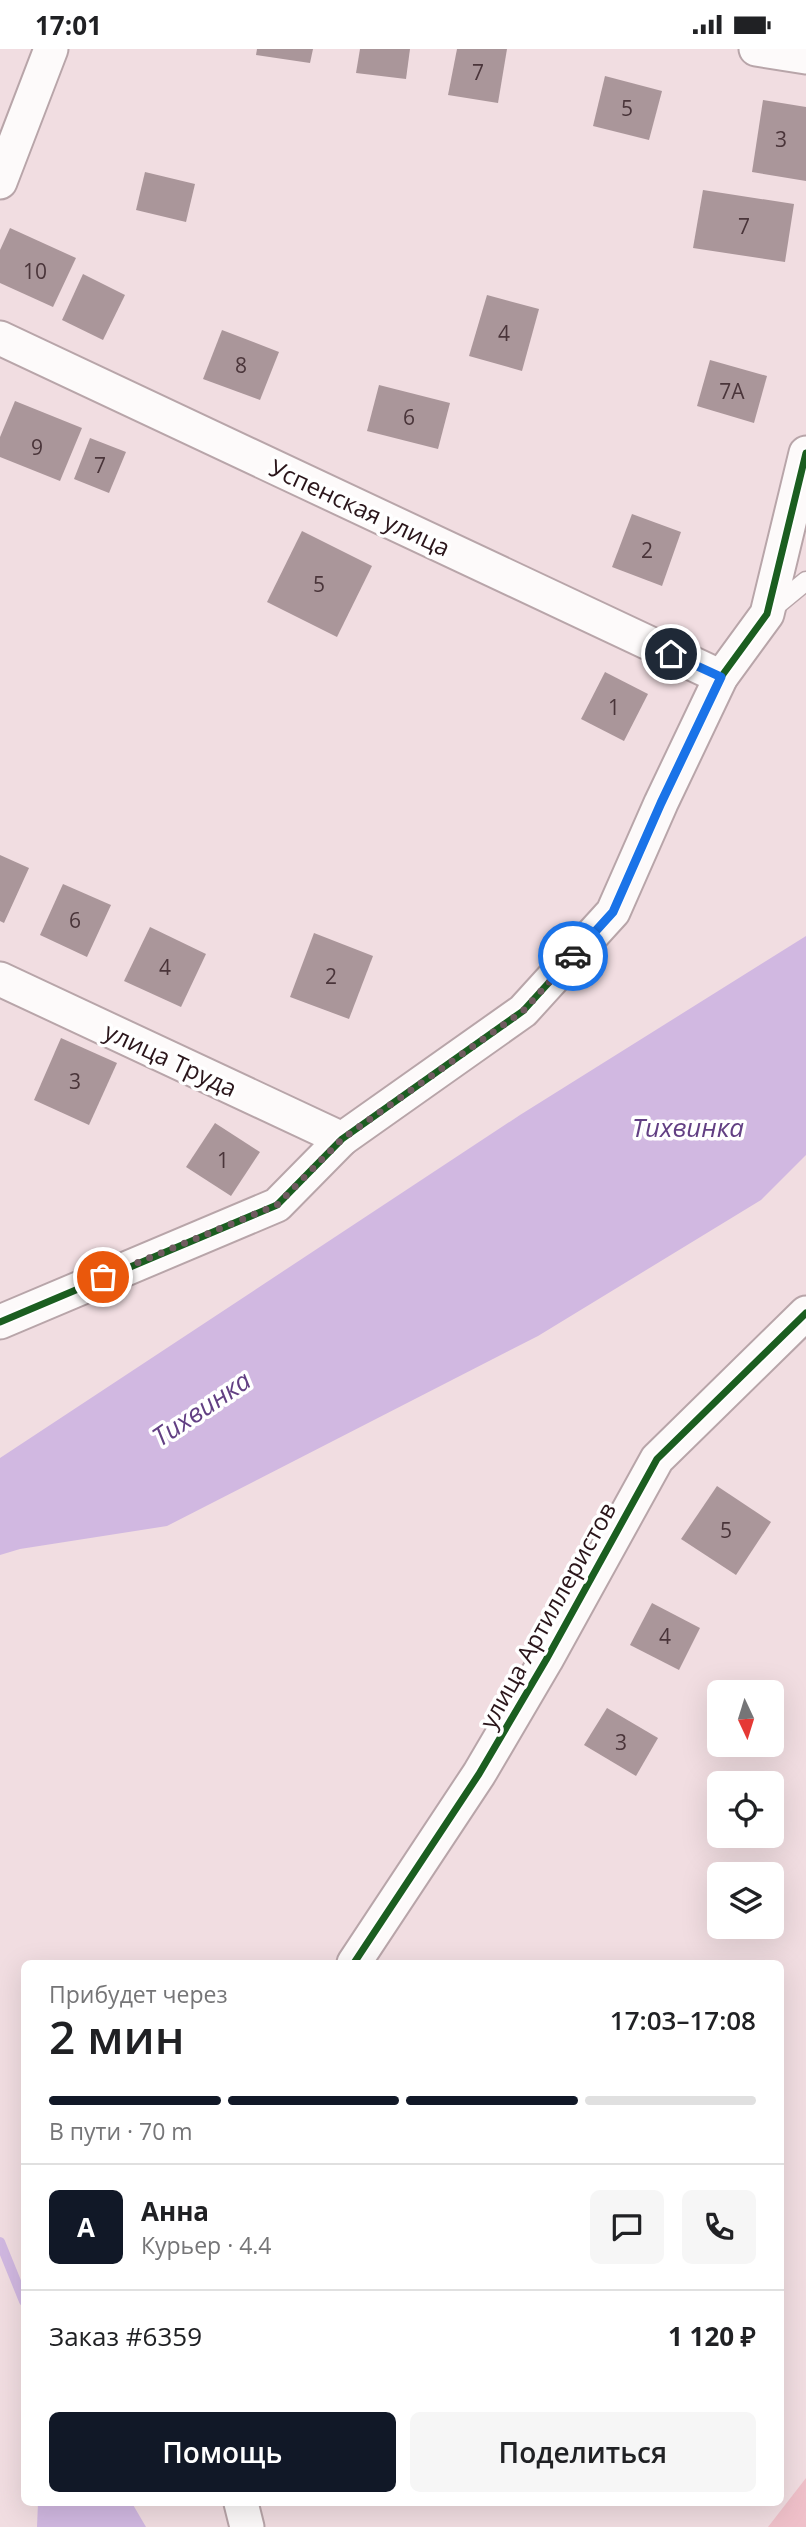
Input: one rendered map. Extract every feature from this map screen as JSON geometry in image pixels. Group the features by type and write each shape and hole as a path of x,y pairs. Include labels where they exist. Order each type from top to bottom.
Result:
{"street":[{"path":"0,182 51,49"},
{"path":"756,49 806,57"},
{"name":"Успенская улица","path":"0,338 721,677"},
{"path":"0,1322 277,1205 342,1139 523,1011 613,912 721,677 766,614 806,453"},
{"name":"улица Труда","path":"0,979 342,1139"},
{"name":"улица Артиллеристов","path":"356,1960 479,1775 657,1459 802,1321"},
{"path":"242,2506 247,2527"}],"lane":[{"path":"766,614 806,581"}],"shaded area":[{"path":"806,2478 806,2527 768,2527"}],"water":[{"name":"Тихвинка","path":"806,936 806,1155 761,1200 538,1336 167,1526 20,1549 0,1555 0,1458 520,1115"},
{"path":"38,2506 134,2506 146,2527 37,2527"}],"building":[{"path":"257,49 313,49 310,63 256,55"},
{"path":"360,49 410,49 406,79 356,73"},
{"path":"457,49 507,49 498,103 448,95"},
{"path":"605,76 662,91 649,140 593,126"},
{"path":"763,100 806,107 806,181 752,172"},
{"path":"145,172 195,184 186,222 136,210"},
{"path":"703,190 794,204 785,262 693,248"},
{"path":"10,228 76,258 53,307 0,283 0,250"},
{"path":"83,274 125,295 103,340 62,320"},
{"path":"487,295 539,309 522,371 469,356"},
{"path":"222,330 279,352 260,400 203,379"},
{"path":"710,360 767,376 754,423 697,406"},
{"path":"379,385 450,403 438,449 367,431"},
{"path":"15,401 82,428 60,481 0,457 0,437"},
{"path":"90,438 126,452 109,493 74,479"},
{"path":"632,514 681,532 662,586 612,567"},
{"path":"302,531 372,566 337,637 267,602"},
{"path":"605,672 648,694 624,741 581,719"},
{"path":"0,855 29,868 4,923 0,921"},
{"path":"63,884 111,905 87,957 40,935"},
{"path":"150,927 206,954 181,1007 124,981"},
{"path":"314,933 373,956 349,1019 290,997"},
{"path":"61,1038 117,1063 89,1125 34,1100"},
{"path":"215,1123 260,1152 231,1196 186,1167"},
{"path":"717,1486 771,1522 736,1575 681,1539"},
{"path":"652,1603 700,1628 679,1670 630,1645"},
{"path":"607,1708 658,1738 636,1776 584,1745"}],"waterway":[{"path":"0,2242 21,2294"}],"cycle path":[{"path":"0,1322 277,1205 342,1139 523,1011 613,912 721,677 767,614 806,453"},
{"path":"356,1960 479,1774 546,1660 657,1459 806,1313"}],"way so far":[{"path":"103,1277 277,1205 342,1139 523,1011 573,956"}],"route":[{"path":"573,956 613,912 721,677 671,654"}]}
